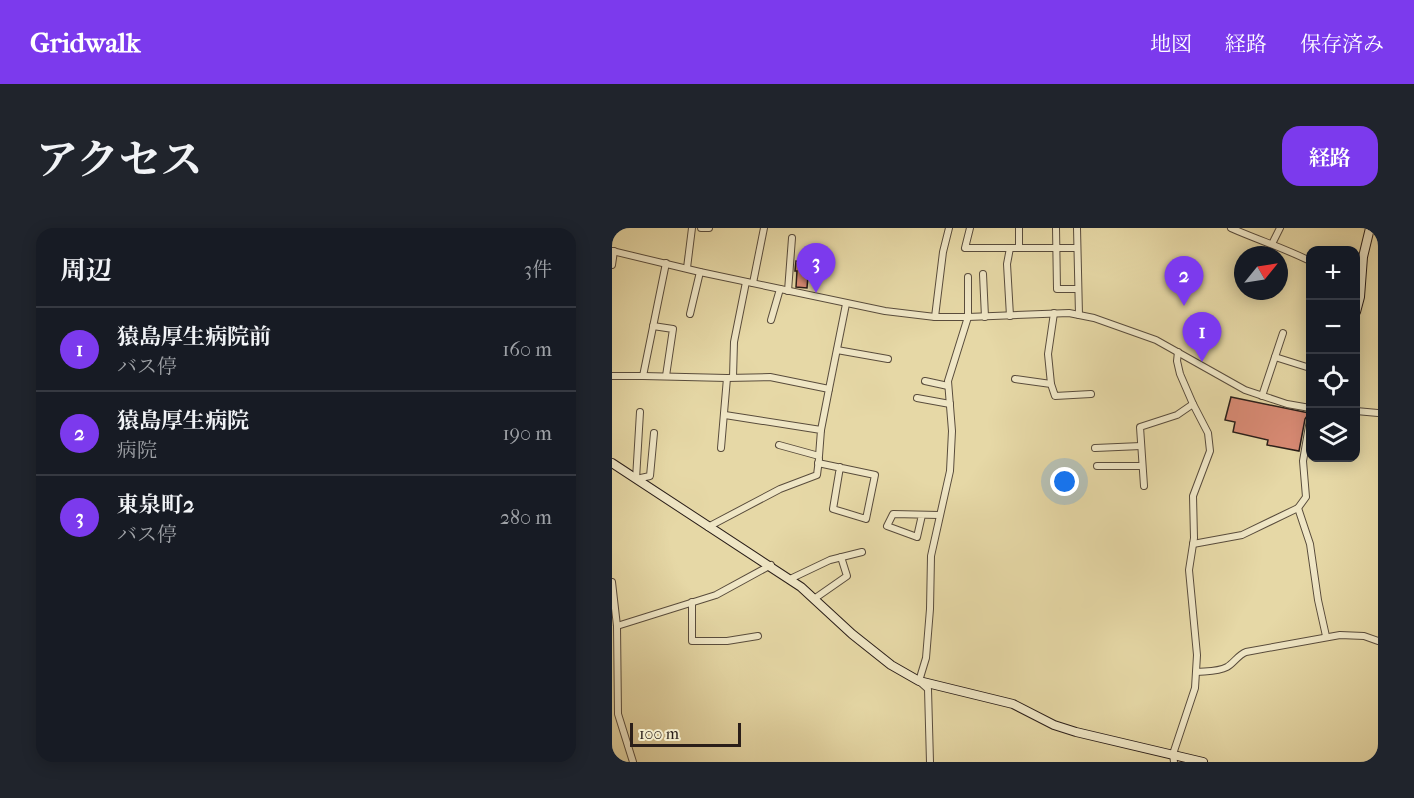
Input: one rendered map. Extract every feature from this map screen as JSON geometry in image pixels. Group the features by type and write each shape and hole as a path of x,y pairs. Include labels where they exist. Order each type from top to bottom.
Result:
{"street":[{"path":"687,268 692,228"},
{"path":"701,228 710,228"},
{"path":"721,448 734,342 764,228"},
{"path":"935,317 943,252 949,228"},
{"path":"970,228 965,248 1077,248"},
{"path":"1019,228 1019,248"},
{"path":"1056,228 1057,289 1078,289"},
{"path":"1077,228 1079,315"},
{"path":"1232,228 1306,259"},
{"path":"1272,244 1280,228"},
{"path":"1360,276 1370,228"},
{"path":"788,291 792,238"},
{"path":"1010,248 1007,264 1010,316"},
{"path":"612,265 613,251 846,304 935,317 1054,313 1094,318 1137,332 1178,351 1245,390 1306,407"},
{"path":"643,376 666,263"},
{"path":"690,314 700,272"},
{"path":"983,274 985,317"},
{"path":"920,681 926,658 931,556 950,471 952,431 948,381 968,317 968,277"},
{"path":"771,320 780,289"},
{"path":"708,527 780,489 817,475 820,429 846,304"},
{"path":"1054,313 1048,354 1048,372 1055,396 1091,394"},
{"path":"653,326 673,329 666,376"},
{"path":"1262,396 1283,333"},
{"path":"837,350 888,359"},
{"path":"1173,758 1192,700 1197,672 1189,570 1193,544 1193,496 1210,451 1208,433 1180,374 1177,361 1178,351"},
{"path":"1275,357 1306,366"},
{"path":"612,376 770,377 829,389"},
{"path":"1015,379 1051,384"},
{"path":"925,381 948,386"},
{"path":"916,398 950,404"},
{"path":"1144,486 1140,427 1177,415 1193,404"},
{"path":"1360,411 1378,413"},
{"path":"636,479 640,412"},
{"path":"725,415 820,429"},
{"path":"636,479 650,476 654,433"},
{"path":"779,445 840,467 875,475 866,519 833,509 840,467"},
{"path":"1095,448 1141,446"},
{"path":"1193,544 1242,535 1298,508 1306,497 1304,461 1306,449"},
{"path":"612,463 790,579 891,665 920,681 1013,704 1054,725 1076,732 1173,758 1203,762"},
{"path":"1097,466 1142,466"},
{"path":"1298,508 1310,544 1326,636"},
{"path":"922,514 917,537 888,526 893,514 922,514 939,515"},
{"path":"790,579 830,560 862,552"},
{"path":"814,599 847,576 841,557"},
{"path":"617,626 716,595 771,566"},
{"path":"612,582 617,626 615,714 633,762"},
{"path":"692,602 692,641 727,641 758,636"},
{"path":"1197,672 1220,670 1246,651 1284,646 1326,636 1364,636 1378,641"},
{"path":"920,681 928,689 930,762"}],"building":[{"path":"796,261 809,263 807,288 796,287"},
{"path":"1231,397 1306,412 1299,451 1267,445 1268,440 1233,432 1235,422 1225,420"}],"place":[{"name":"東泉町2","path":"816,293"},
{"name":"猿島厚生病院","path":"1184,306"},
{"name":"猿島厚生病院前","path":"1202,362"}]}
